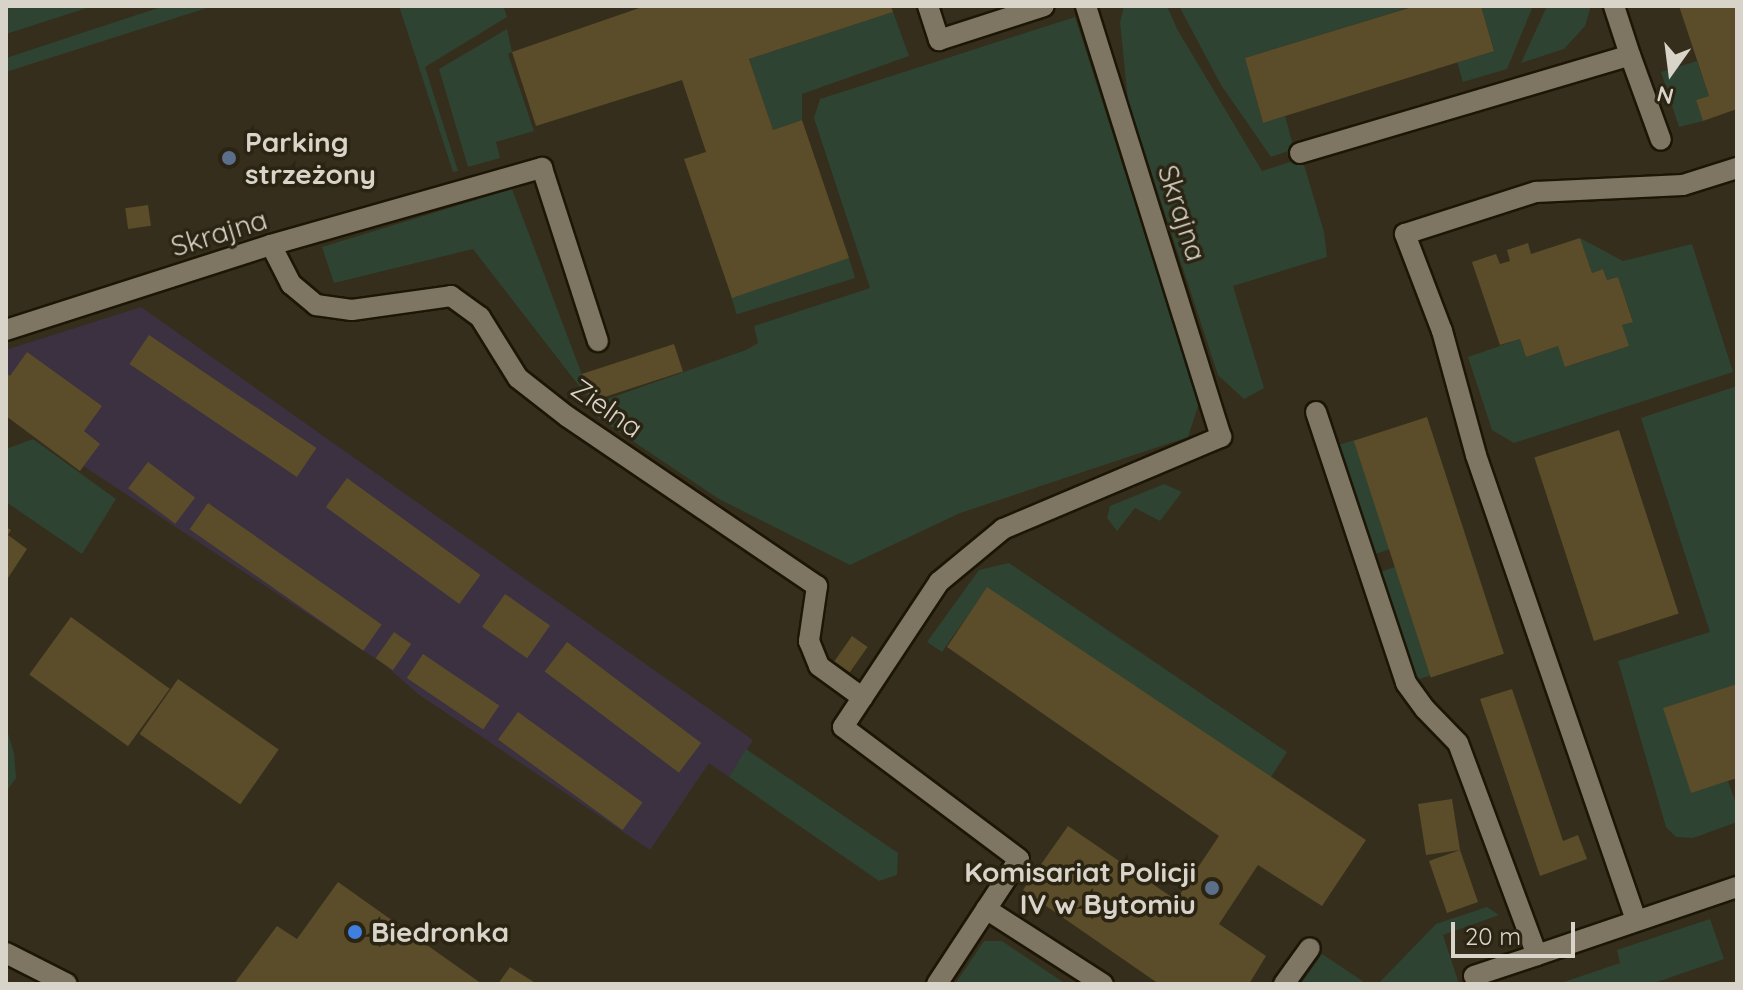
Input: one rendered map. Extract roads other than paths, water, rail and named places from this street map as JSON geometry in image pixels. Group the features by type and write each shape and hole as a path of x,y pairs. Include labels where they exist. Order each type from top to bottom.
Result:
{"street":[{"path":"928,6 939,40 1044,6"},
{"name":"Skrajna","path":"863,698 939,582 1003,529 1221,437 1086,6"},
{"path":"1614,6 1661,140"},
{"path":"1300,153 1630,55"},
{"name":"Skrajna","path":"6,330 271,245 542,168 598,341"},
{"path":"1636,920 1476,455 1442,331 1405,234 1536,192 1683,185 1737,168"},
{"name":"Zielna","path":"271,245 291,284 316,305 352,310 451,296 480,317 518,378 568,417 817,586 809,641 819,666 863,698"},
{"path":"1316,412 1406,683 1425,709 1458,743 1537,955"},
{"path":"863,698 843,727 1019,859 937,984"},
{"path":"1474,976 1737,887"},
{"path":"986,909 1103,984"},
{"path":"1284,984 1310,948"},
{"path":"6,953 67,984"}],"place":[{"name":"Parking strzeżony","path":"229,158"},
{"name":"Komisariat Policji IV w Bytomiu","path":"1212,888"},
{"name":"Biedronka","path":"355,932"}]}
